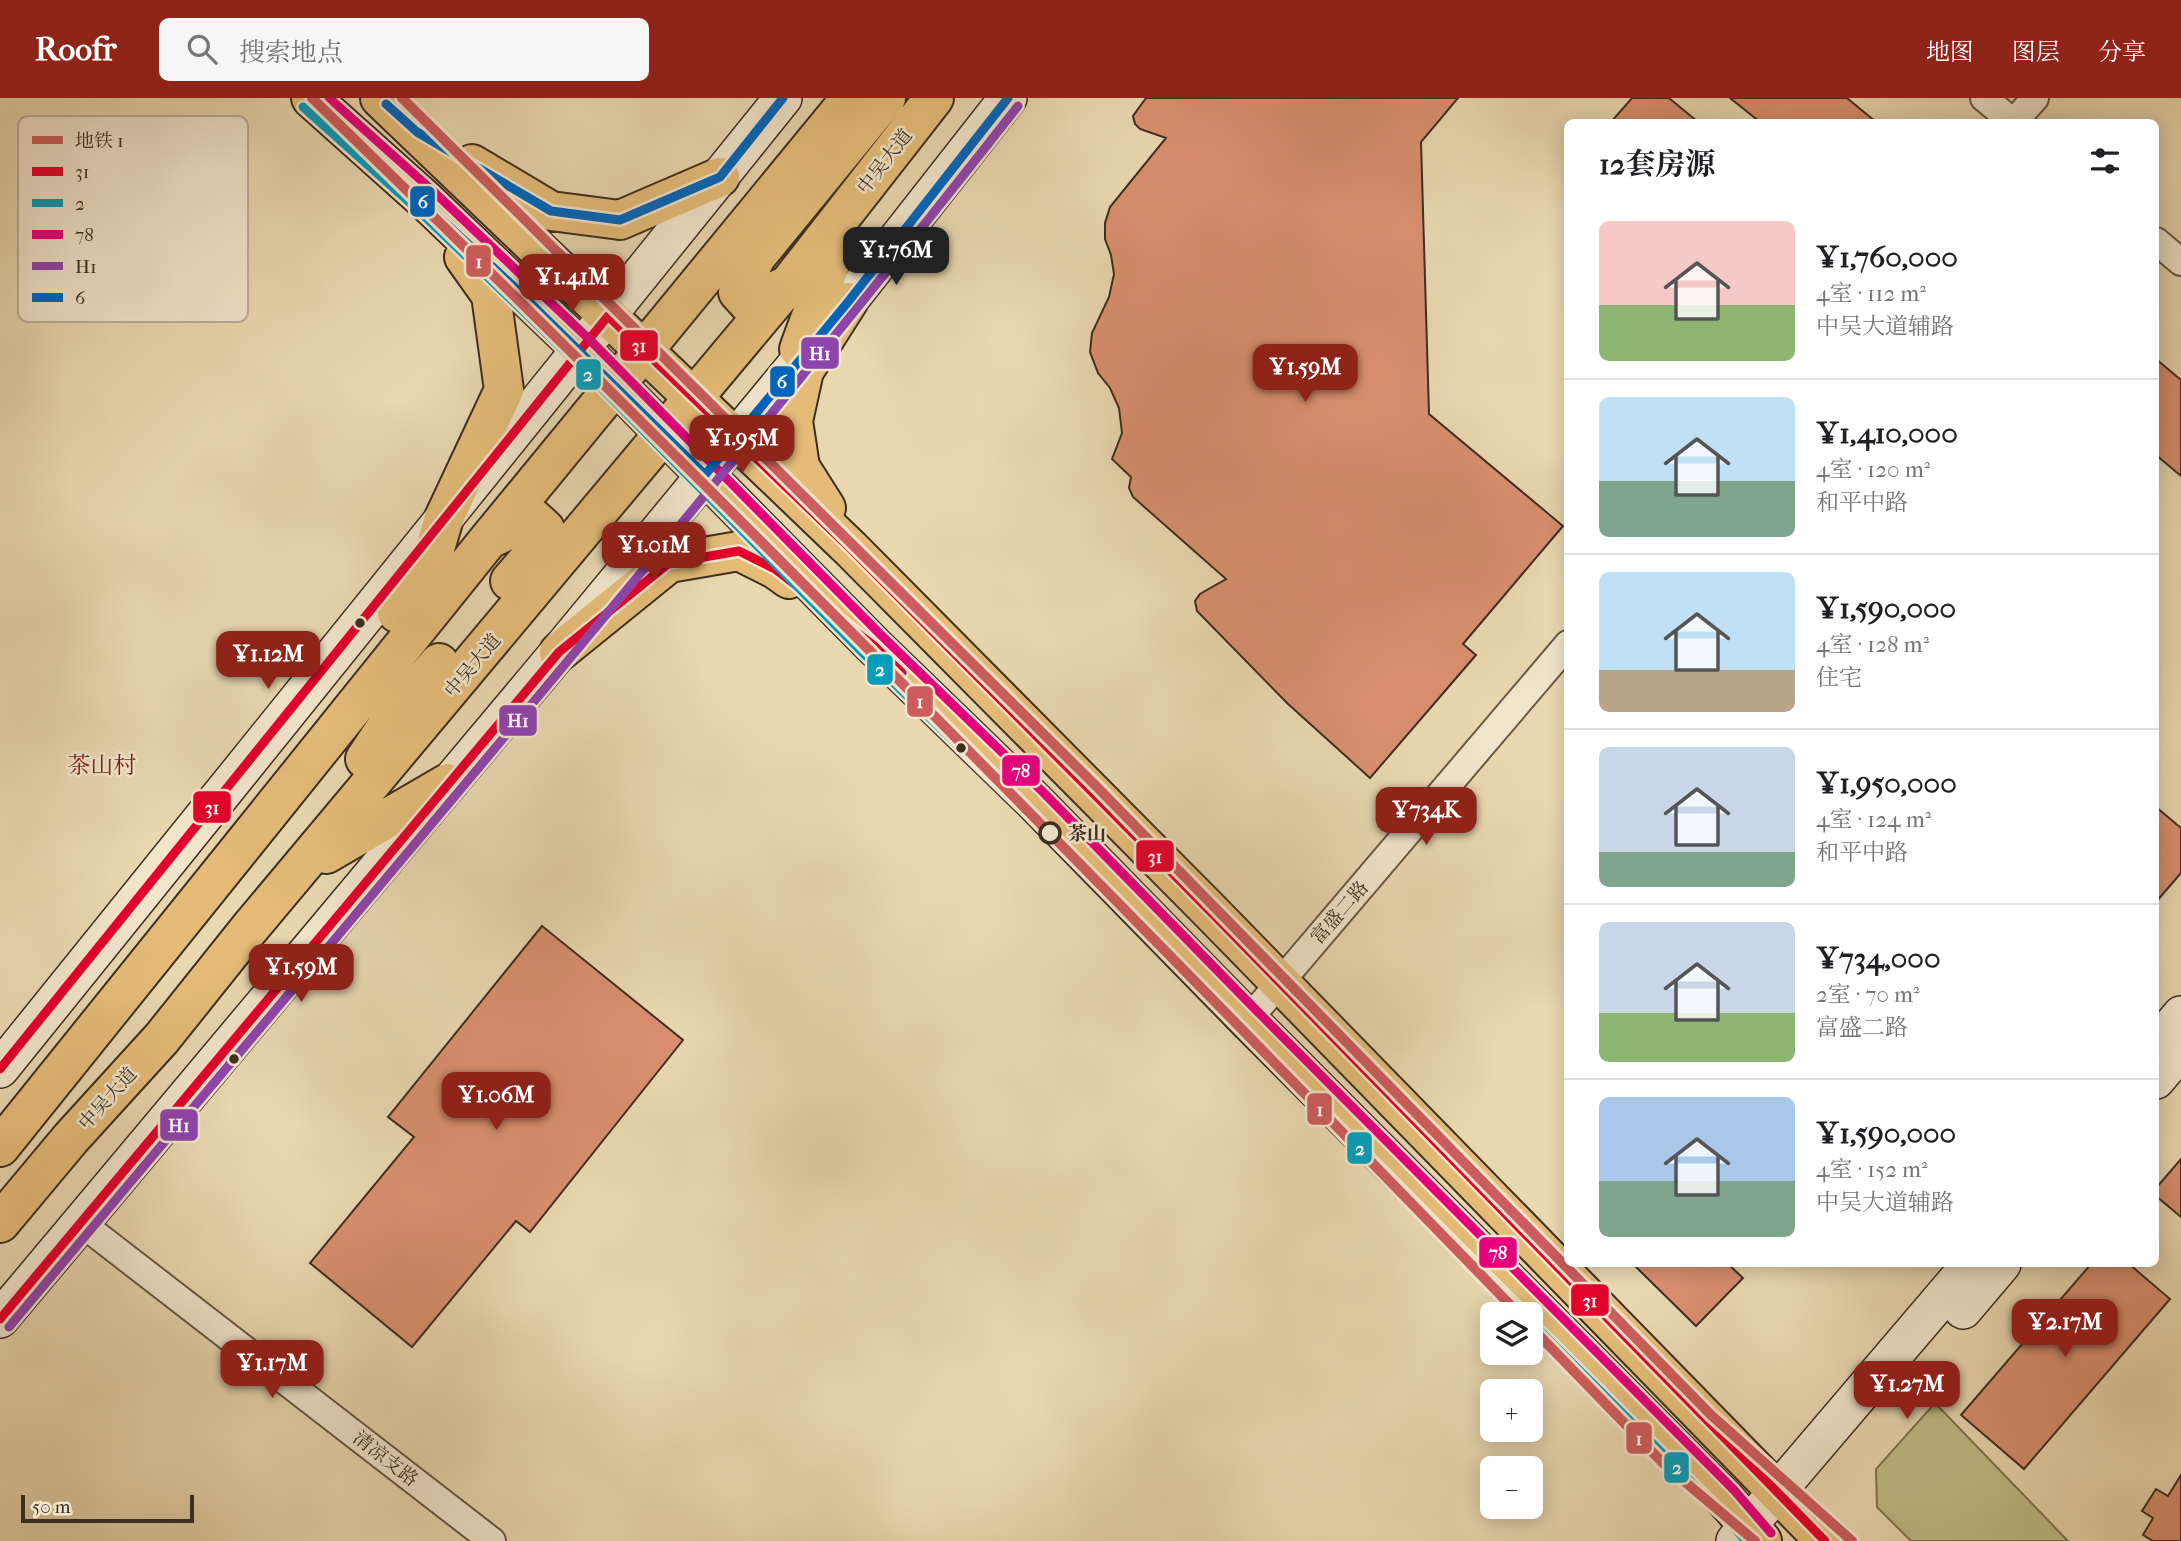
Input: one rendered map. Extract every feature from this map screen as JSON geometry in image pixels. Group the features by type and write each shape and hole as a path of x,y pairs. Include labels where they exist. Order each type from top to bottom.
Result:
{"main road":[{"path":"311,98 425,200 581,349 873,645 1034,801 1725,1499 1753,1537 1999,1267"},
{"path":"380,98 851,549 1825,1541"},
{"path":"0,1069 783,98"},
{"path":"2,1145 489,539 851,98"},
{"path":"788,285 748,303 738,292 756,257 886,98"},
{"name":"中吴大道","path":"0,1223 71,1138 162,1038 788,285 934,98"},
{"path":"0,1319 559,652 848,302 1008,98"},
{"path":"416,132 551,211 620,220 720,177"},
{"path":"280,799 343,680 427,576 444,518 503,390 491,295 425,200"},
{"path":"791,371 853,201"},
{"path":"848,302 804,371 793,421 800,467 851,549"},
{"path":"250,929 396,714 537,550 545,529 533,518 489,539"},
{"path":"559,652 668,563 739,551 775,569 873,645"},
{"path":"162,1038 130,1057 120,1048 127,1019 261,851 357,703"},
{"path":"303,867 448,783"},
{"path":"2159,1041 2181,1015"},
{"path":"2159,1076 2181,1050"},
{"path":"0,1197 27,1166 38,1139 29,1131 2,1145"},
{"path":"1786,1501 1969,1267"}],"street":[{"path":"1984,98 2010,119"},
{"path":"2017,119 2035,98"},
{"path":"2159,244 2181,262"},
{"name":"富盛二路","path":"1248,1020 1564,649"},
{"name":"清凉支路","path":"80,1222 492,1541"}],"shaded area":[{"path":"1935,1403 2068,1541 1911,1541 1877,1507 1876,1469"}],"building":[{"path":"1146,98 1458,98 1421,142 1429,414 1563,526 1463,644 1476,655 1370,778 1287,703 1197,611 1195,601 1200,594 1226,579 1133,497 1129,488 1131,477 1112,459 1122,433 1119,408 1110,388 1098,373 1090,352 1092,333 1109,297 1114,274 1105,239 1105,223 1110,207 1166,138 1140,129 1135,124 1133,116"},
{"path":"1632,98 1669,98 1694,119 1614,119"},
{"path":"1730,98 1847,98 1872,119 1756,119"},
{"path":"2159,362 2181,380 2181,476 2159,458"},
{"path":"2159,810 2181,828 2181,873 2159,899"},
{"path":"542,926 683,1040 530,1232 516,1221 412,1347 310,1263 414,1137 388,1117"},
{"path":"2181,1159 2181,1217 2159,1199 2159,1185"},
{"path":"1636,1267 1731,1267 1743,1278 1696,1326"},
{"path":"2088,1267 2133,1267 2170,1299 2024,1469 1961,1415"},
{"path":"2181,1475 2181,1541 2153,1541 2143,1535 2153,1518 2142,1511 2156,1489 2168,1496"}],"metro line":[{"name":"1","path":"312,98 618,398 920,702 1507,1302"},
{"name":"1","path":"402,98 1096,786 1564,1265"},
{"name":"1","path":"1566,1267 1711,1415 1852,1541"},
{"name":"1","path":"1543,1339 1665,1465 1755,1541"}],"transit line":[{"name":"6","path":"311,98 511,284 705,475 848,302 1008,98"},
{"name":"78","path":"329,98 433,191 590,340 882,636 1043,792 1734,1490 1771,1533"},
{"name":"6","path":"386,104 417,132 551,211 620,220 720,177 783,98"},
{"name":"H1","path":"9,1327 645,568 1018,106"},
{"name":"2","path":"303,107 417,209 572,358 1512,1302"},
{"name":"31","path":"0,1069 608,316 851,549 1210,911 1825,1541"},
{"name":"31","path":"0,1319 559,652 669,563 739,551 775,569 873,645 902,673"},
{"name":"2","path":"1543,1334 1716,1507 1746,1541"}],"place":[{"name":"茶山","path":"1050,833"}],"district":[{"name":"茶山村","path":"102,765"}]}
